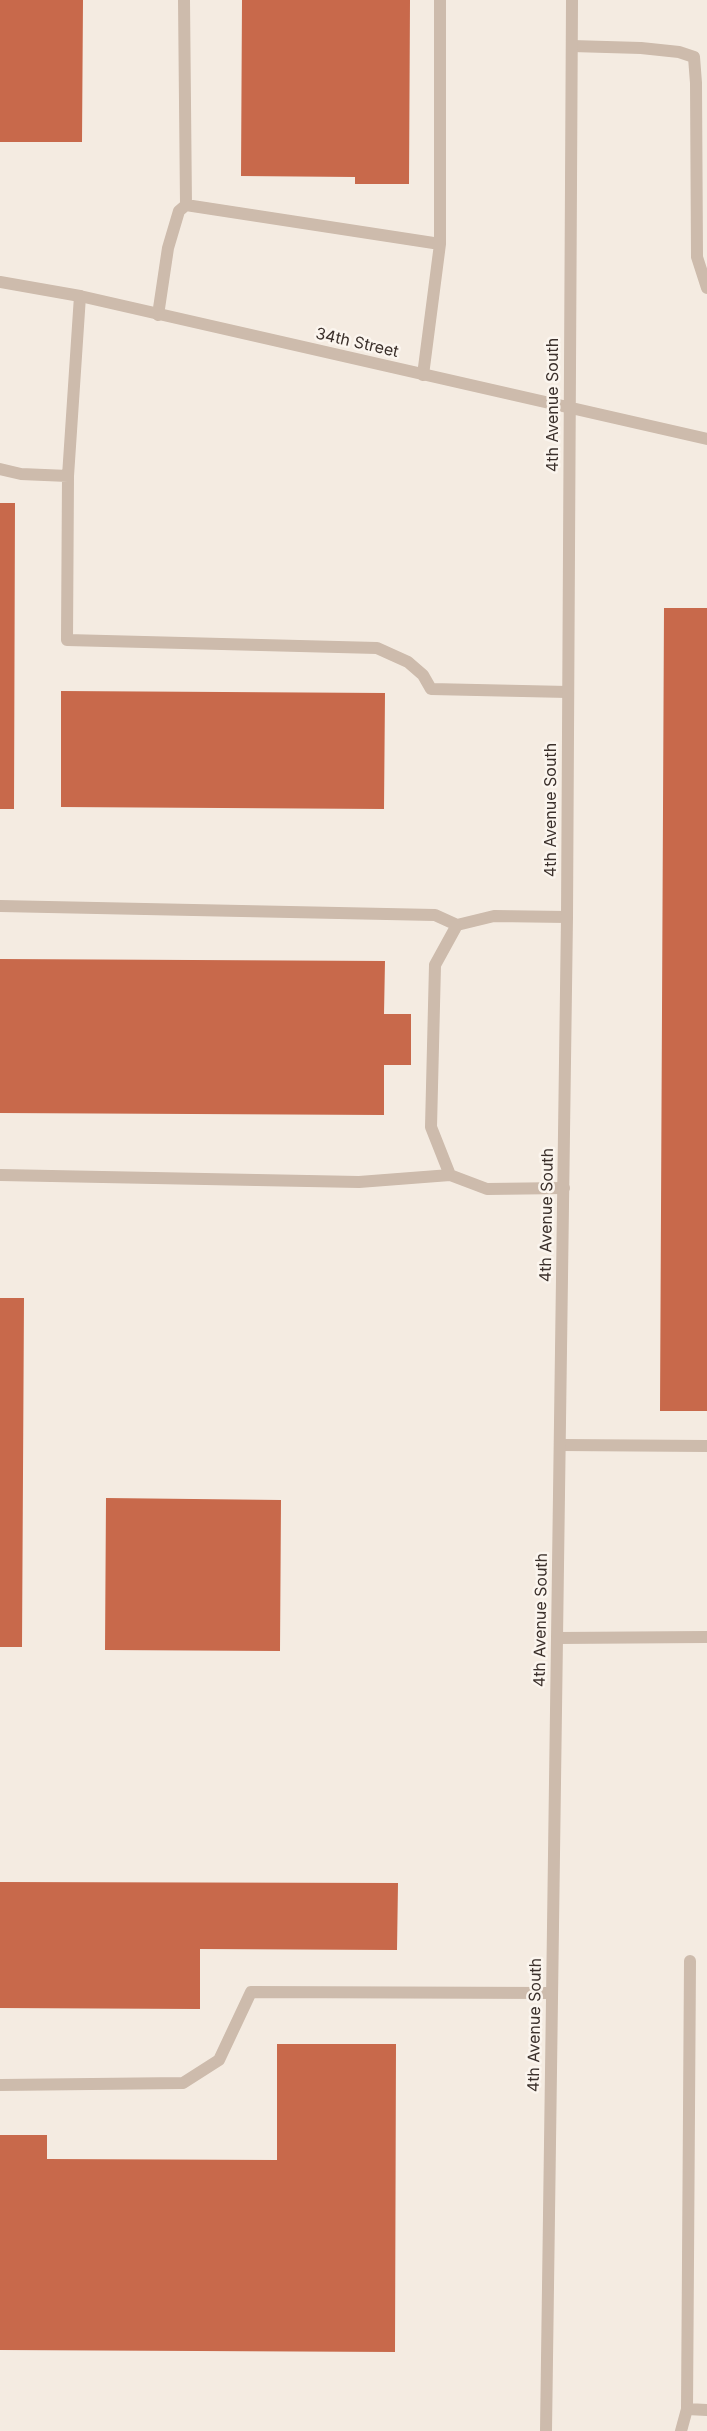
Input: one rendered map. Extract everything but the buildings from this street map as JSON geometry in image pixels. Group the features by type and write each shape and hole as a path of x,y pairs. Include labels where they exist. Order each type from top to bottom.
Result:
{"street":[{"path":"184,0 186,205"},
{"path":"423,374 440,244 440,0"},
{"name":"4th Avenue South","path":"546,2431 567,917 572,0"},
{"path":"572,46 641,48 679,52 694,57 696,83 696,257 707,288"},
{"path":"158,315 168,248 179,211 186,205 440,244"},
{"name":"34th Street","path":"0,282 80,296 707,439"},
{"path":"80,296 68,476 67,640 377,648 408,662 423,675 431,689 568,692"},
{"path":"0,468 21,474 68,476"},
{"path":"0,906 435,915 457,925 494,916 567,917"},
{"path":"450,1175 431,1127 435,965 457,925"},
{"path":"0,1175 360,1182 450,1175 487,1189 564,1188"},
{"path":"560,1445 707,1446"},
{"path":"557,1638 707,1638"},
{"path":"681,2431 687,2409 690,1961"},
{"path":"0,2085 184,2084 218,2060 251,1992 552,1993"},
{"path":"687,2409 707,2410"}]}
